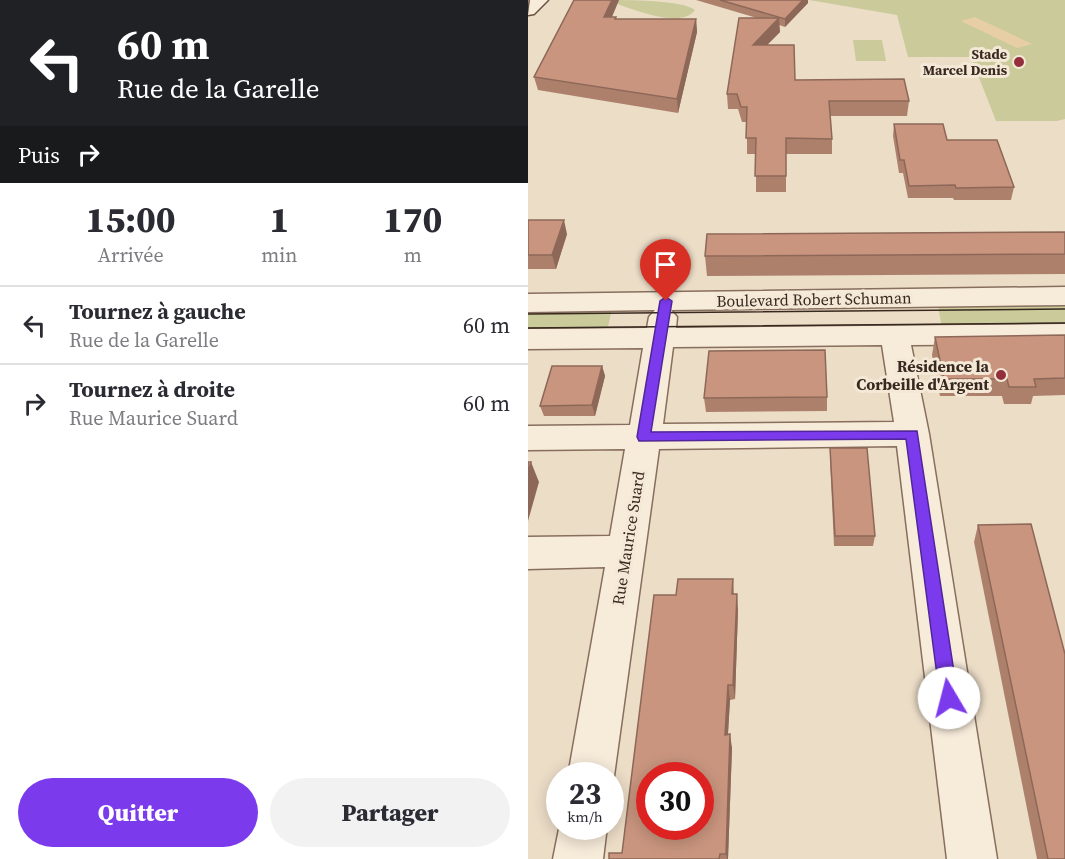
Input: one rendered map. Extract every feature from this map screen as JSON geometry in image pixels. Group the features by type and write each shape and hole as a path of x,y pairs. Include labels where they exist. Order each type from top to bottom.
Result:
{"street":[{"path":"528,10 540,0"},
{"name":"Boulevard Robert Schuman","path":"528,303 1065,296"},
{"name":"Rue Maurice Suard","path":"593,762 666,301"},
{"path":"528,339 1065,334"},
{"path":"895,336 912,434 972,859"},
{"path":"528,438 912,434"},
{"path":"528,553 626,551"},
{"path":"578,859 581,840"}],"green space":[{"path":"606,0 667,2 695,10 688,16 666,18"},
{"name":"Stade Marcel Denis","path":"809,0 1065,0 1065,119 996,121 971,57 908,57 897,15"},
{"path":"853,40 882,40 886,61 856,61"},
{"path":"1065,305 1065,327 942,328 938,306"},
{"path":"612,309 607,331 528,332 528,310"}],"sand":[{"path":"975,17 1032,44 1017,48 961,21"}],"building":[{"path":"574,0 612,0 604,17 616,17 615,19 696,19 677,99 534,77"},
{"path":"720,0 803,0 785,19"},
{"path":"739,18 779,18 753,45 794,45 795,80 904,79 909,101 829,101 832,139 786,138 786,176 755,176 756,138 746,138 747,107 741,107 737,94 727,94"},
{"path":"894,124 943,124 947,140 997,140 1014,187 909,186 904,160 900,160"},
{"path":"528,220 564,220 552,255 528,255"},
{"path":"1065,232 1065,254 705,256 707,234"},
{"path":"1065,335 1065,378 1034,379 1036,387 1009,387 1007,379 944,379 935,337"},
{"path":"825,350 827,397 704,398 709,351"},
{"path":"552,366 602,366 592,405 540,406"},
{"path":"830,448 867,448 875,536 835,536"},
{"path":"1031,524 1065,654 1065,859 1048,859 978,525"},
{"path":"678,579 733,579 732,594 737,594 733,685 728,685 725,735 730,734 726,854 720,854 719,859 609,859 609,853 622,853 654,595 676,595"}],"tram line":[{"path":"528,314 1065,309"},
{"path":"528,328 1065,323"}],"place":[{"name":"Stade Marcel Denis","path":"1019,62"},
{"name":"Résidence la Corbeille d'Argent","path":"1001,375"}],"route":[{"path":"666,301 644,437 912,434 949,698"}]}
